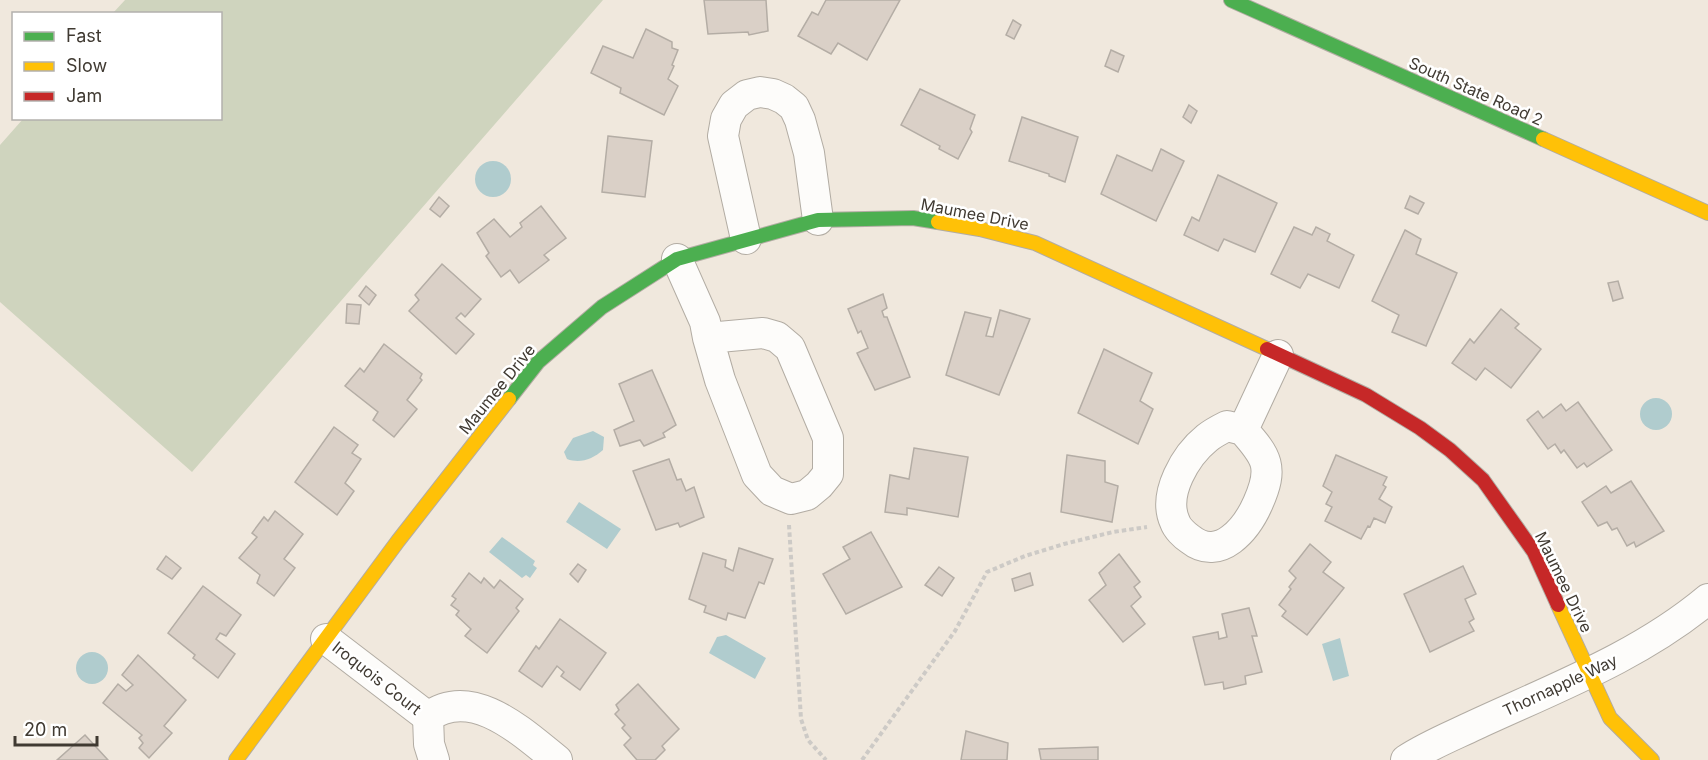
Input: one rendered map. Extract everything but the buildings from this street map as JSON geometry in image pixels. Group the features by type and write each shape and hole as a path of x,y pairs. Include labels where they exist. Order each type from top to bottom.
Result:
{"street":[{"name":"South State Road 2","path":"1231,0 1708,213"},
{"path":"746,239 723,136 726,119 734,105 747,95 760,92 773,94 794,107 809,153 818,220"},
{"name":"Maumee Drive","path":"236,760 398,541 538,362 602,307 677,259 746,239 818,220 913,218 980,229 1030,242 1366,395 1442,444 1483,480 1534,552 1610,718 1652,760"},
{"path":"677,259 705,322 708,338 720,380 757,475 772,491 788,498 807,495 828,474 828,438 790,348 777,337 763,333 708,338"},
{"path":"1243,430 1278,355"},
{"path":"1227,426 1243,430 1260,449 1268,468 1264,490 1249,523 1228,542 1211,547 1197,544 1187,537 1175,523 1171,497 1176,481 1192,454 1208,437 1227,426"},
{"name":"Thornapple Way","path":"1406,760 1588,673 1665,630 1708,598"},
{"name":"Iroquois Court","path":"326,639 428,717"},
{"name":"Iroquois Court","path":"428,717 438,710 463,706 494,714 557,760"},
{"name":"Iroquois Court","path":"428,717 429,744 434,760"}],"path":[{"path":"788,498 801,719 808,740 826,760"},
{"path":"862,760 955,631 987,572 1025,556 1064,544 1113,532 1175,523"}],"green space":[{"path":"125,0 603,0 192,472 0,302 0,145 22,120 222,120 222,12 114,12"}],"water":[{"path":"493,161 506,166 511,179 506,192 493,197 480,192 475,179 480,166"},
{"path":"1656,398 1667,403 1672,414 1667,425 1656,430 1645,425 1640,414 1645,403"},
{"path":"593,431 604,437 603,450 586,460 567,459 564,452 573,438"},
{"path":"579,502 621,529 607,549 566,522"},
{"path":"502,537 535,561 533,565 537,568 530,578 526,575 522,578 489,552"},
{"path":"726,635 766,658 755,679 709,653 717,637"},
{"path":"1340,638 1349,676 1333,681 1322,644"},
{"path":"92,652 103,657 108,668 103,679 92,684 81,679 76,668 81,657"}],"traffic: fast":[{"path":"1231,0 1543,139"},
{"path":"509,399 538,362 602,307 677,259 818,220 913,218 938,222"}],"traffic: slow":[{"path":"1543,139 1708,213"},
{"path":"938,222 980,229 1035,243 1267,349"},
{"path":"236,760 398,541 509,399"},
{"path":"1558,605 1610,718 1652,760"}],"traffic: jam":[{"path":"1267,349 1366,395 1420,428 1450,450 1483,480 1534,552 1558,605"}]}
